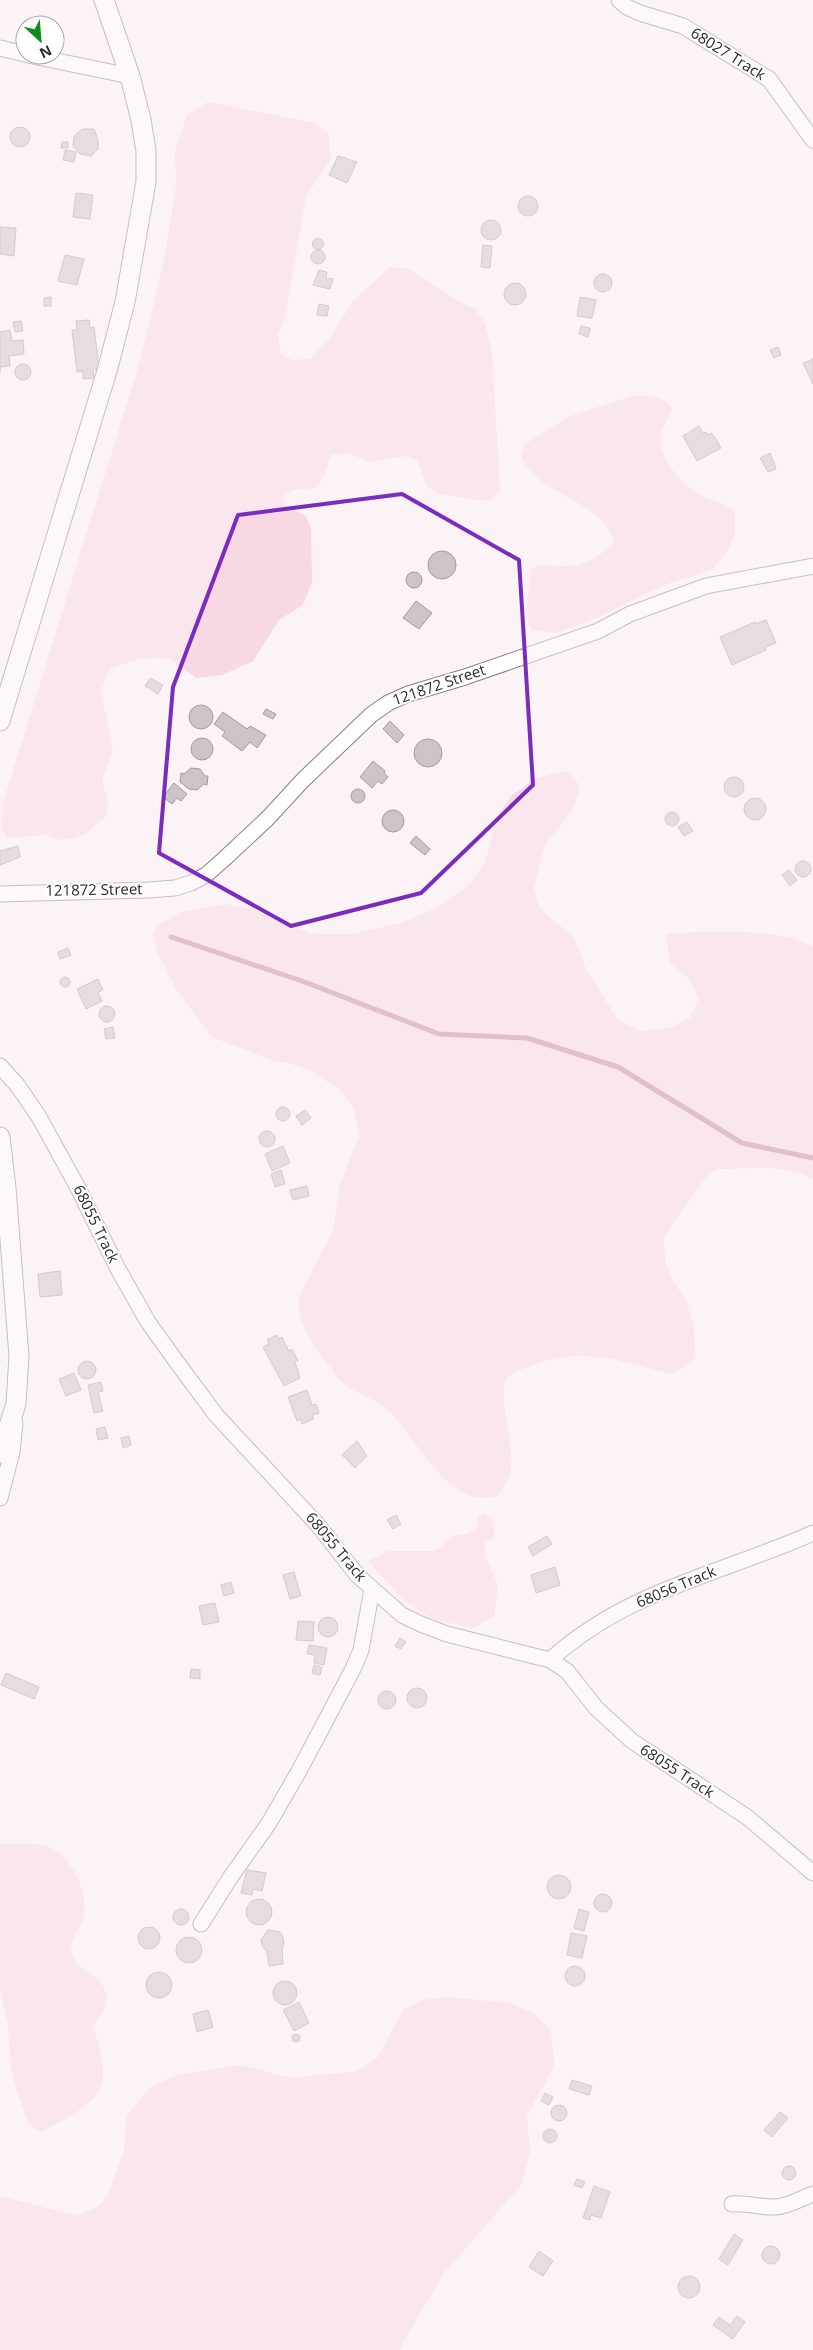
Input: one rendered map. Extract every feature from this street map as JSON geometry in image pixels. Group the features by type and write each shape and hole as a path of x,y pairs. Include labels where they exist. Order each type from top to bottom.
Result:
{"street":[{"path":"0,720 107,371 130,274 146,182 146,151 130,76 104,0"},
{"name":"68027 Track","path":"619,0 626,7 640,13 683,26 769,79 813,140"},
{"path":"0,48 15,52"},
{"path":"65,63 130,76"},
{"name":"121872 Street","path":"0,894 148,890 175,888 191,883 206,875 223,860 267,819 303,780 371,715 388,702 598,631 630,614 682,594 741,579 813,566"},
{"name":"68055 Track","path":"0,1066 18,1086 39,1117 77,1186 118,1269 148,1322 216,1415 300,1505 358,1576 402,1615 431,1628 447,1634 550,1660 566,1671 596,1708 632,1741 747,1817 813,1874"},
{"path":"0,1136 6,1188 19,1356 12,1452 0,1498"},
{"path":"0,1454 16,1404"},
{"name":"68056 Track","path":"550,1660 574,1638 653,1594 699,1574 756,1557 813,1533"},
{"path":"201,1924 269,1823 353,1669 361,1650 372,1589"},
{"path":"732,2204 745,2202 760,2207 778,2207 813,2194"}],"highlighted area":[{"path":"402,494 519,560 533,785 421,893 291,926 159,853 173,687 238,515"}],"shaded area":[{"path":"208,102 315,123 329,135 330,160 306,196 285,319 278,335 281,354 292,360 310,359 329,340 353,301 390,267 409,269 463,304 475,308 485,324 492,351 500,492 491,500 478,500 435,493 426,484 418,461 407,456 370,462 348,453 331,455 323,478 315,488 292,490 282,498 288,508 306,516 311,529 312,582 303,605 279,620 253,661 222,675 196,678 169,658 140,659 110,668 101,691 113,751 102,779 108,804 105,817 86,834 73,838 60,840 47,835 7,838 1,828 3,803 141,358 165,255 176,185 175,151 187,115"},
{"path":"632,396 660,398 669,404 672,409 661,434 661,446 664,455 674,472 687,486 702,496 720,502 735,513 735,532 729,549 713,569 664,585 592,620 556,633 532,630 527,617 531,569 550,565 570,566 582,564 601,554 614,540 606,526 596,515 541,480 530,469 521,456 525,444 570,416"},
{"path":"566,771 578,783 579,792 573,809 545,845 534,888 539,906 552,920 573,935 586,969 618,1020 641,1031 669,1028 690,1018 699,998 687,977 670,963 666,934 700,932 763,933 783,936 813,947 813,1179 791,1171 766,1168 717,1169 709,1173 663,1238 666,1264 673,1281 686,1300 694,1328 695,1357 687,1366 671,1374 617,1360 582,1356 546,1360 512,1374 507,1378 504,1385 511,1456 509,1477 497,1496 477,1497 462,1492 447,1481 434,1468 390,1412 375,1401 345,1385 337,1377 313,1343 303,1324 299,1304 300,1294 333,1231 340,1184 359,1137 354,1108 340,1090 310,1070 285,1062 277,1062 212,1037 176,989 157,951 153,934 157,926 181,912 226,904 254,910 288,926 314,934 352,934 401,923 437,908 470,884 485,863 497,817 512,795 536,778"},
{"path":"483,1513 494,1521 494,1538 485,1543 485,1557 498,1585 494,1616 473,1628 432,1619 403,1600 368,1561 388,1551 436,1551 452,1536 469,1533 478,1526 477,1518"},
{"path":"0,1844 46,1846 63,1856 70,1865 80,1884 85,1905 83,1918 71,1946 73,1958 97,1979 106,1993 106,2003 103,2012 93,2027 100,2049 103,2072 102,2083 98,2092 82,2108 43,2131 38,2131 28,2122 17,2091 11,2066 8,2024 0,1989"},
{"path":"448,1997 509,2003 532,2012 550,2029 554,2056 553,2068 527,2116 530,2152 521,2185 443,2274 399,2350 0,2350 0,2196 77,2216 99,2206 108,2194 124,2152 127,2115 152,2086 177,2075 240,2065 291,2078 357,2071 378,2057 403,2010 423,2000"}],"building":[{"path":"20,127 27,130 30,137 27,144 20,147 13,144 10,137 13,130"},
{"path":"82,129 94,129 98,140 98,149 91,156 80,154 73,146 74,136"},
{"path":"62,142 68,142 68,148 61,148"},
{"path":"65,150 76,152 74,162 63,160"},
{"path":"338,156 357,162 347,183 329,175"},
{"path":"76,193 93,195 90,219 73,217"},
{"path":"528,196 535,199 538,206 535,213 528,216 521,213 518,206 521,199"},
{"path":"491,220 498,223 501,230 498,237 491,240 484,237 481,230 484,223"},
{"path":"0,227 16,228 14,256 0,254"},
{"path":"316,239 320,239 323,244 322,248 316,249 313,246 313,242"},
{"path":"483,245 492,246 490,268 481,267"},
{"path":"318,250 323,252 325,257 323,262 318,264 313,262 311,257 313,252"},
{"path":"65,255 84,259 77,285 58,281"},
{"path":"319,270 327,272 326,278 333,279 330,289 313,285"},
{"path":"603,274 609,277 612,283 609,289 603,292 597,289 594,283 597,277"},
{"path":"515,283 523,286 526,294 523,302 515,305 507,302 504,294 507,286"},
{"path":"51,297 51,306 44,306 44,298"},
{"path":"580,297 596,300 592,318 577,316"},
{"path":"319,304 329,306 327,316 317,315"},
{"path":"89,320 90,328 94,327 99,369 93,370 94,378 83,379 83,371 77,372 72,330 77,330 76,321"},
{"path":"21,321 23,331 15,332 13,322"},
{"path":"581,326 590,328 588,337 579,334"},
{"path":"10,330 12,341 23,340 24,354 9,356 10,366 0,367 0,332"},
{"path":"778,347 781,355 774,358 770,350"},
{"path":"813,359 813,384 803,363"},
{"path":"23,364 29,366 31,372 29,378 23,380 17,378 15,372 17,366"},
{"path":"699,426 703,433 706,432 708,435 712,433 721,448 697,461 683,436"},
{"path":"770,453 776,469 768,472 760,458"},
{"path":"442,551 452,555 456,565 452,575 442,579 432,575 428,565 432,555"},
{"path":"411,572 417,572 422,577 420,586 411,588 406,583 406,577"},
{"path":"416,601 432,613 419,629 403,618"},
{"path":"766,620 776,643 765,647 766,650 732,665 720,637 755,622 755,624"},
{"path":"150,678 163,685 158,694 145,686"},
{"path":"201,705 209,709 213,717 209,725 201,729 193,725 189,717 193,709"},
{"path":"266,709 276,714 273,719 263,714"},
{"path":"223,712 247,729 250,726 266,735 257,748 250,742 242,751 222,736 225,732 214,724"},
{"path":"390,721 404,735 397,743 383,729"},
{"path":"202,738 212,745 213,749 206,759 202,760 192,753 191,749 198,739"},
{"path":"428,739 438,743 442,753 438,763 428,767 418,763 414,753 418,743"},
{"path":"373,761 385,771 384,773 388,777 382,784 378,781 372,788 360,777"},
{"path":"191,768 200,769 205,776 208,776 207,785 204,784 197,790 189,789 180,782 181,773 184,774"},
{"path":"734,777 741,780 744,787 741,794 734,797 727,794 724,787 727,780"},
{"path":"174,783 187,794 181,801 177,798 172,804 163,797"},
{"path":"358,789 363,791 365,796 363,801 358,803 353,801 351,796 353,791"},
{"path":"755,798 763,801 766,809 763,817 755,820 747,817 744,809 747,801"},
{"path":"393,810 401,813 404,821 401,829 393,832 385,829 382,821 385,813"},
{"path":"669,812 675,812 679,819 675,826 669,826 665,822 665,816"},
{"path":"687,822 693,831 684,836 678,827"},
{"path":"416,836 430,849 425,855 410,843"},
{"path":"18,846 20,857 0,865 0,851"},
{"path":"803,861 811,869 803,877 795,869"},
{"path":"789,870 797,880 790,886 782,875"},
{"path":"68,948 71,955 60,959 58,952"},
{"path":"63,977 67,977 70,982 69,986 63,987 60,984 60,980"},
{"path":"98,979 103,990 98,992 102,1001 86,1009 77,989"},
{"path":"107,1006 115,1014 107,1022 99,1014"},
{"path":"113,1027 115,1038 106,1039 104,1029"},
{"path":"280,1107 286,1107 290,1114 286,1121 280,1121 276,1117 276,1111"},
{"path":"305,1110 311,1118 302,1125 296,1116"},
{"path":"264,1131 270,1131 275,1136 273,1145 264,1147 259,1142 259,1136"},
{"path":"283,1146 290,1163 272,1171 265,1154"},
{"path":"281,1170 285,1184 275,1187 271,1174"},
{"path":"307,1186 309,1196 293,1200 290,1190"},
{"path":"60,1271 62,1295 40,1297 38,1274"},
{"path":"277,1335 279,1339 282,1337 289,1351 292,1349 298,1361 295,1362 300,1378 284,1386 263,1347 269,1344 267,1340"},
{"path":"87,1361 95,1366 96,1370 91,1378 87,1379 79,1374 78,1370 83,1362"},
{"path":"74,1373 81,1390 66,1396 59,1379"},
{"path":"101,1382 103,1391 98,1392 103,1411 94,1413 88,1385"},
{"path":"307,1390 312,1405 316,1404 319,1413 312,1415 314,1419 302,1424 300,1419 297,1421 288,1397"},
{"path":"105,1427 108,1438 98,1440 96,1429"},
{"path":"129,1436 131,1445 123,1448 121,1438"},
{"path":"357,1441 367,1456 355,1468 342,1455"},
{"path":"396,1515 401,1524 393,1529 387,1520"},
{"path":"547,1536 552,1544 533,1556 528,1547"},
{"path":"555,1567 560,1585 536,1593 531,1575"},
{"path":"294,1572 301,1596 290,1599 283,1575"},
{"path":"231,1582 234,1593 224,1596 221,1585"},
{"path":"215,1603 219,1622 203,1625 199,1606"},
{"path":"328,1617 335,1620 338,1627 335,1634 328,1637 321,1634 318,1627 321,1620"},
{"path":"298,1621 314,1622 313,1641 296,1640"},
{"path":"400,1638 406,1642 401,1649 395,1646"},
{"path":"309,1645 327,1648 324,1665 314,1663 315,1655 307,1654"},
{"path":"314,1665 322,1667 320,1675 312,1673"},
{"path":"191,1669 200,1670 200,1679 190,1678"},
{"path":"6,1673 39,1687 34,1699 1,1685"},
{"path":"417,1688 424,1691 427,1698 424,1705 417,1708 410,1705 407,1698 410,1691"},
{"path":"387,1691 393,1694 396,1700 393,1706 387,1709 381,1706 378,1700 381,1694"},
{"path":"247,1870 266,1873 262,1891 253,1889 252,1895 241,1893"},
{"path":"559,1875 567,1879 571,1887 567,1895 559,1899 551,1895 547,1887 551,1879"},
{"path":"603,1894 609,1897 612,1903 609,1909 603,1912 597,1909 594,1903 597,1897"},
{"path":"259,1899 268,1903 272,1912 268,1921 259,1925 250,1921 246,1912 250,1903"},
{"path":"181,1909 189,1917 181,1925 173,1917"},
{"path":"579,1909 589,1912 584,1931 574,1928"},
{"path":"145,1927 153,1927 160,1934 160,1942 153,1949 145,1949 138,1942 138,1934"},
{"path":"268,1930 280,1932 283,1937 283,1964 269,1966 267,1952 262,1946 261,1940"},
{"path":"571,1933 587,1936 582,1958 567,1955"},
{"path":"189,1937 198,1941 202,1950 198,1959 189,1963 180,1959 176,1950 180,1941"},
{"path":"571,1966 579,1966 585,1972 585,1980 579,1986 571,1986 565,1980 565,1972"},
{"path":"159,1972 168,1976 172,1985 168,1994 159,1998 150,1994 146,1985 150,1976"},
{"path":"285,1981 293,1985 297,1993 293,2001 285,2005 277,2001 273,1993 277,1985"},
{"path":"299,2002 309,2023 294,2031 283,2010"},
{"path":"208,2010 213,2027 197,2032 193,2014"},
{"path":"296,2034 300,2038 296,2042 292,2038"},
{"path":"572,2080 592,2086 589,2095 569,2089"},
{"path":"545,2093 553,2097 549,2105 541,2101"},
{"path":"556,2105 562,2105 567,2110 565,2119 556,2121 551,2116 551,2110"},
{"path":"780,2112 788,2118 772,2137 764,2130"},
{"path":"550,2129 555,2131 557,2136 555,2141 550,2143 545,2141 543,2136 545,2131"},
{"path":"786,2166 792,2166 796,2173 792,2180 786,2180 782,2176 782,2170"},
{"path":"577,2179 585,2182 582,2188 574,2185"},
{"path":"594,2186 610,2192 601,2218 591,2215 590,2220 583,2218"},
{"path":"734,2234 743,2240 728,2265 719,2259"},
{"path":"771,2246 777,2249 780,2255 777,2261 771,2264 765,2261 762,2255 765,2249"},
{"path":"539,2251 553,2261 543,2276 529,2267"},
{"path":"689,2276 697,2279 700,2287 697,2295 689,2298 681,2295 678,2287 681,2279"},
{"path":"737,2316 745,2322 733,2339 713,2325 719,2317 730,2325"}],"waterway":[{"path":"171,937 302,981 439,1034 527,1038 618,1067 742,1143 813,1158"}]}
